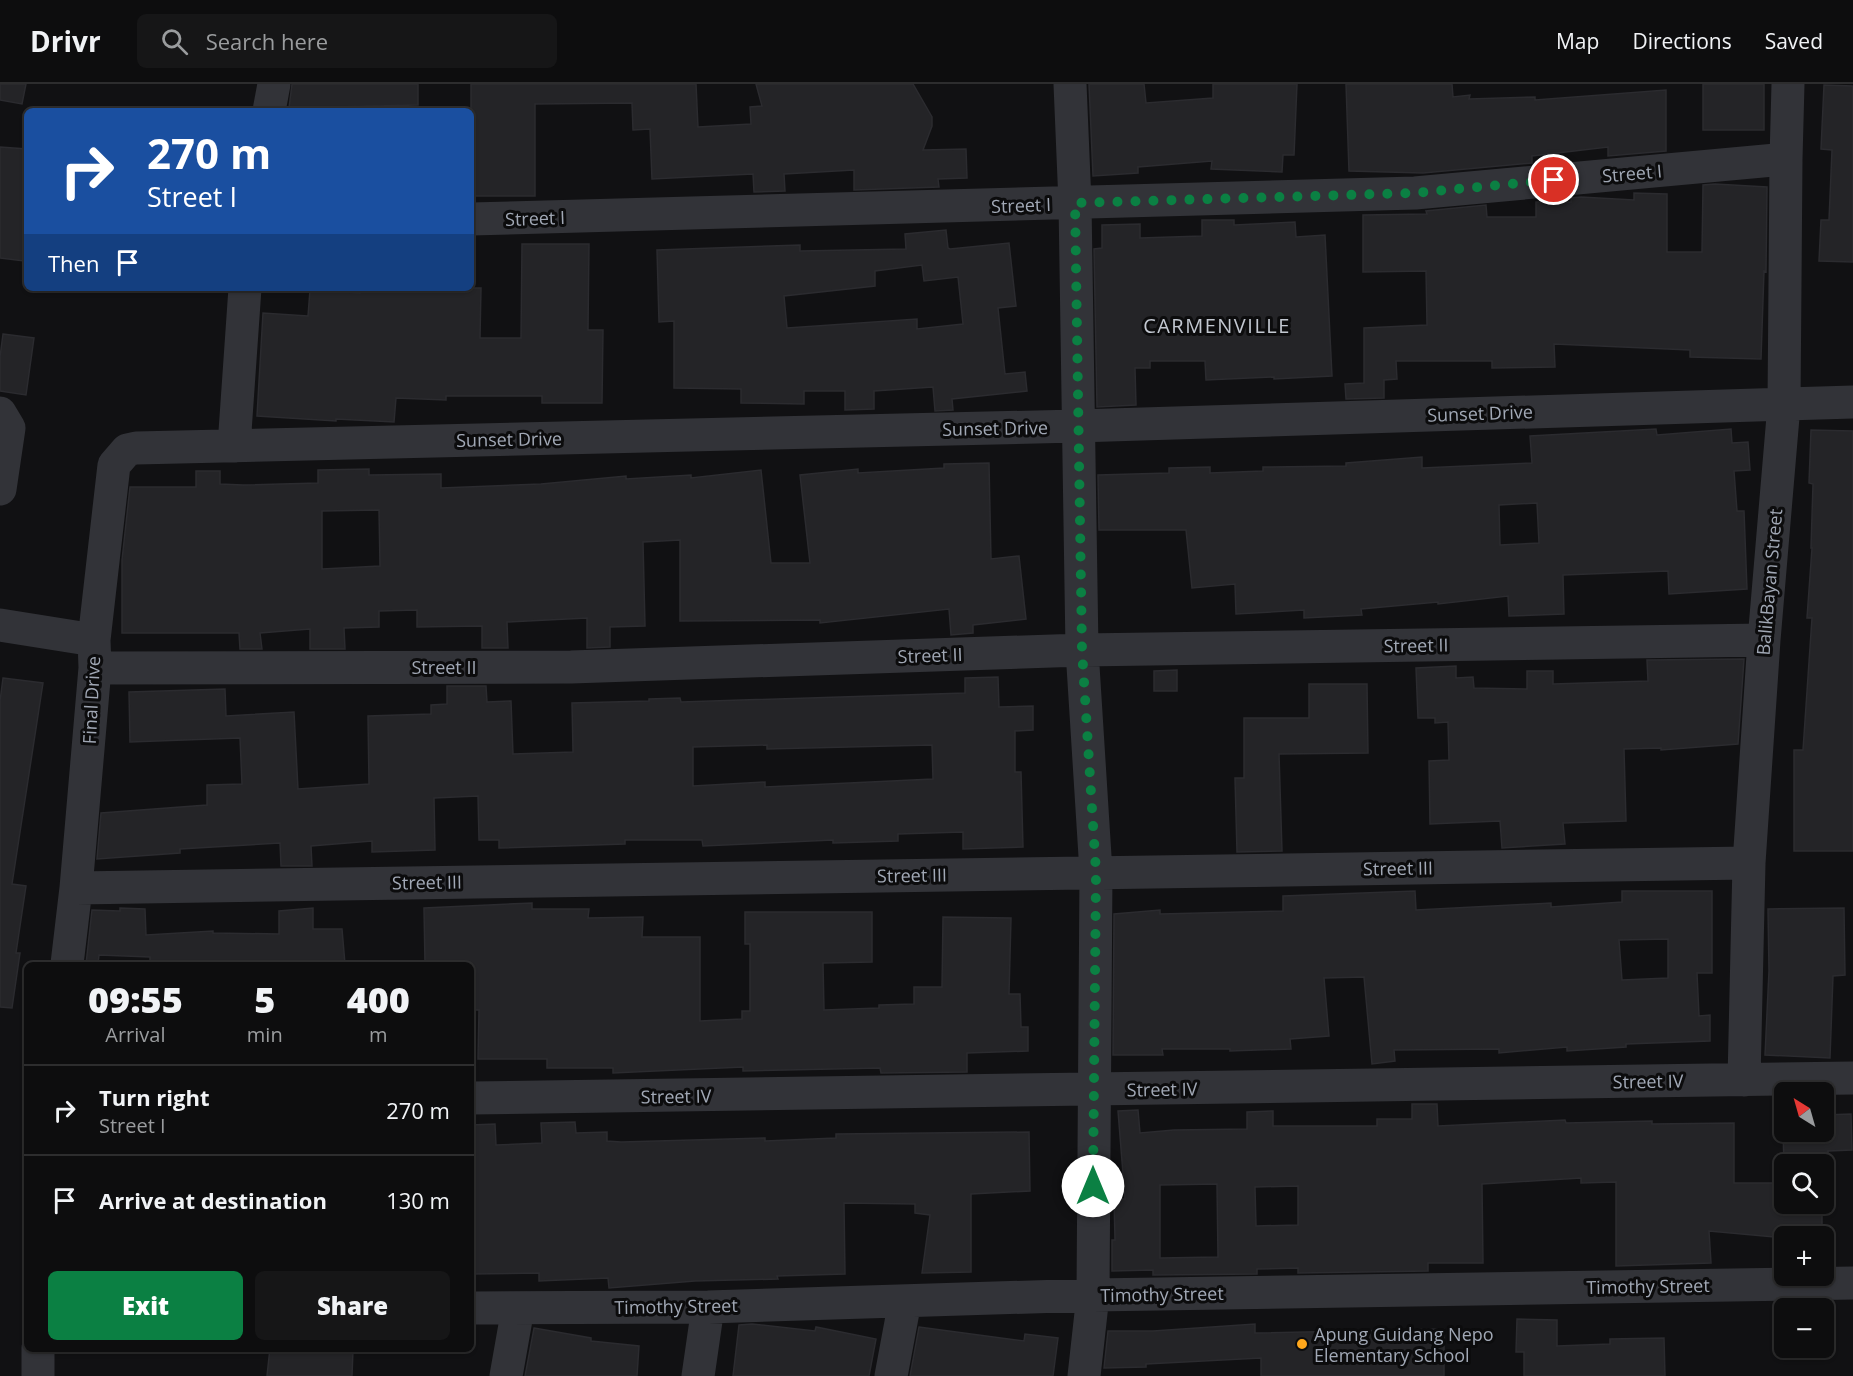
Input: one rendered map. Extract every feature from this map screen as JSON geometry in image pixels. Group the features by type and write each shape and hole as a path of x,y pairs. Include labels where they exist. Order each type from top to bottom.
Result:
{"street":[{"path":"270,108 274,84"},
{"path":"1070,84 1075,203 1082,650 1096,872 1093,1295 1084,1376"},
{"name":"BalikBayan Street","path":"1744,1080 1749,864 1764,640 1784,405 1788,84"},
{"name":"Street I","path":"474,219 1414,193 1786,159"},
{"path":"234,446 245,291"},
{"name":"Sunset Drive","path":"136,448 1077,426 1853,402"},
{"path":"0,413 9,428 0,489"},
{"name":"Final Drive","path":"67,962 114,465 127,450 136,448"},
{"name":"Street II","path":"0,626 95,654 571,667 1082,650 1764,640"},
{"name":"Street III","path":"76,888 1749,864"},
{"name":"Street IV","path":"474,1098 1853,1078"},
{"name":"Timothy Street","path":"474,1308 708,1307 1093,1295 1853,1283"},
{"path":"891,1376 905,1301"},
{"path":"698,1376 708,1307"},
{"path":"506,1376 518,1308"},
{"path":"38,1352 38,1376"}],"building":[{"path":"0,84 26,84 22,104 0,100"},
{"path":"292,84 418,84 418,105 289,108"},
{"path":"471,84 696,84 698,127 751,124 750,107 762,106 756,84 913,84 932,117 932,126 923,150 966,149 967,178 938,179 939,187 854,190 854,170 784,174 785,191 754,192 753,174 652,179 650,129 633,130 632,103 535,104 535,196 474,196 474,108 471,108"},
{"path":"1089,84 1144,84 1146,103 1213,98 1213,84 1297,84 1294,155 1283,155 1282,172 1211,169 1212,161 1138,167 1138,173 1093,176"},
{"path":"1346,84 1452,84 1453,97 1470,95 1469,99 1535,97 1535,100 1666,90 1666,151 1608,156 1608,147 1532,156 1532,163 1423,173 1349,171"},
{"path":"1703,84 1764,84 1764,130 1703,130"},
{"path":"1824,85 1853,86 1853,262 1819,261 1821,220 1829,220 1832,150 1821,149"},
{"path":"0,147 24,149 24,261 0,258"},
{"path":"1703,185 1767,187 1766,272 1764,271 1761,359 1690,357 1690,350 1554,344 1555,367 1492,368 1492,361 1396,361 1397,379 1384,380 1384,398 1346,399 1345,384 1364,383 1364,328 1427,325 1426,271 1363,272 1363,215 1427,214 1426,211 1486,205 1487,217 1536,217 1536,202 1571,202 1571,198 1581,197 1634,200 1634,193 1667,194 1667,252 1702,252"},
{"path":"1202,220 1234,220 1234,225 1295,222 1296,237 1325,235 1332,376 1206,380 1205,361 1150,361 1150,368 1135,368 1136,405 1097,407 1094,249 1102,248 1102,225 1140,224 1140,238 1202,236"},
{"path":"946,230 950,249 1009,243 1016,306 998,308 1005,374 1025,372 1027,391 952,399 953,410 935,411 933,387 874,391 874,409 845,410 845,391 804,391 804,404 741,403 741,389 674,388 674,321 659,322 657,250 800,245 800,251 906,249 905,234","holes":["922,265 924,281 958,277 963,324 917,329 917,319 787,328 784,296 875,286 875,271"]},
{"path":"522,244 589,244 588,330 603,330 602,403 542,403 542,396 446,396 446,400 396,398 394,422 257,416 263,313 308,316 310,291 360,293 360,291 474,291 474,288 481,288 480,338 521,338"},
{"path":"3,334 34,338 26,395 0,391"},
{"path":"1656,429 1657,435 1731,429 1732,443 1748,442 1750,470 1734,471 1737,511 1744,511 1747,589 1669,594 1668,571 1563,575 1564,614 1509,616 1508,596 1438,604 1438,602 1361,609 1362,615 1304,618 1304,610 1236,614 1235,584 1192,588 1186,530 1099,530 1098,475 1169,473 1169,468 1210,467 1210,473 1263,471 1263,467 1346,466 1346,463 1422,457 1422,468 1532,463 1530,436","holes":["1537,503 1539,543 1500,545 1499,505"]},
{"path":"1811,430 1853,431 1853,851 1794,851 1794,750 1803,750 1812,618 1807,618 1812,548 1813,484 1809,483"},
{"path":"989,463 991,559 1019,556 1026,619 973,625 973,633 951,635 949,609 820,623 820,620 680,621 680,540 643,542 645,626 610,627 610,647 587,648 587,618 507,622 508,648 482,648 482,626 417,627 417,610 379,611 379,627 344,628 345,649 310,649 310,629 260,633 262,649 240,649 239,633 122,633 122,560 130,487 196,487 196,471 220,471 220,484 243,485 318,483 318,470 369,469 369,475 441,474 441,488 541,484 626,476 626,479 691,475 691,478 761,470 771,563 810,563 800,475 858,469 858,473 944,468 944,464","holes":["379,510 380,566 322,569 322,511"]},
{"path":"1744,659 1738,744 1661,750 1661,748 1624,749 1626,821 1563,823 1565,844 1502,848 1500,821 1430,824 1429,761 1449,760 1448,722 1435,723 1435,718 1418,718 1416,668 1456,666 1456,678 1473,677 1474,688 1527,689 1527,671 1553,671 1553,684 1648,681 1647,660"},
{"path":"1177,670 1177,691 1154,691 1154,671"},
{"path":"998,677 999,707 1033,706 1033,730 1015,731 1015,772 1021,772 1023,847 963,849 963,832 898,834 898,841 833,843 833,840 703,846 702,840 625,840 625,844 499,848 499,840 479,840 478,796 434,798 435,850 372,852 372,841 311,846 312,866 281,866 280,843 180,849 180,853 97,859 101,813 207,805 207,785 242,784 240,738 130,742 129,692 225,689 226,716 294,712 298,789 369,784 368,716 431,714 431,705 447,704 447,686 486,686 487,702 511,701 513,754 573,752 572,703 680,698 681,702 965,693 965,678","holes":["767,745 767,749 932,745 933,779 765,787 765,782 693,786 693,747"]},
{"path":"3,678 43,683 12,884 26,886 16,953 20,953 12,1008 0,1007 0,701"},
{"path":"1309,684 1367,684 1368,753 1279,754 1282,851 1237,852 1235,778 1244,778 1244,718 1309,718"},
{"path":"1415,891 1416,910 1551,903 1551,907 1622,902 1622,891 1712,891 1712,973 1697,973 1699,1016 1710,1015 1710,1041 1626,1044 1626,1047 1567,1051 1567,1047 1499,1053 1499,1049 1394,1050 1395,1061 1372,1064 1364,977 1324,978 1329,1036 1290,1039 1291,1049 1230,1051 1230,1049 1162,1049 1163,1055 1113,1055 1114,914 1160,910 1160,914 1283,911 1283,896","holes":["1668,939 1668,978 1622,980 1619,940"]},
{"path":"532,903 532,909 589,909 588,918 643,917 642,937 700,937 700,1021 742,1019 742,1011 750,1011 750,944 745,944 745,912 872,912 872,962 823,963 824,1010 914,1004 914,987 942,987 943,917 1011,918 1009,994 1020,994 1021,1027 1028,1027 1028,1051 967,1053 967,1072 881,1073 880,1068 743,1071 743,1067 613,1073 613,1068 547,1068 547,1059 478,1059 479,1010 474,1010 474,962 425,962 424,908"},
{"path":"120,908 145,909 146,935 213,931 213,933 279,934 279,911 313,908 313,929 342,929 345,962 150,962 150,957 99,955 98,962 86,962 92,910 120,911"},
{"path":"1844,908 1845,975 1833,976 1830,1058 1765,1055 1769,971 1768,909"},
{"path":"1412,1104 1437,1104 1438,1126 1565,1120 1566,1123 1652,1121 1652,1124 1734,1123 1734,1183 1774,1183 1774,1214 1822,1214 1822,1226 1774,1226 1774,1237 1709,1231 1711,1263 1616,1266 1616,1182 1581,1183 1581,1178 1482,1184 1483,1263 1428,1263 1428,1271 1298,1273 1298,1268 1257,1269 1257,1274 1153,1275 1153,1270 1112,1271 1112,1240 1115,1240 1114,1199 1125,1199 1118,1111 1138,1110 1140,1133 1247,1129 1247,1112 1273,1111 1273,1126 1377,1126 1377,1119 1412,1119","holes":["1217,1184 1218,1257 1160,1258 1160,1185","1298,1186 1298,1225 1256,1226 1255,1187"]},
{"path":"1851,1114 1852,1150 1828,1151 1828,1154 1784,1154 1783,1142 1834,1142 1834,1115"},
{"path":"575,1122 576,1133 607,1132 607,1141 621,1142 765,1138 765,1141 836,1138 836,1134 1029,1132 1030,1191 971,1194 971,1272 922,1273 930,1215 915,1213 915,1204 844,1203 845,1274 777,1276 778,1279 695,1281 609,1288 608,1278 539,1281 539,1273 474,1274 474,1125 495,1124 496,1145 542,1143 541,1123"},
{"path":"1517,1319 1557,1320 1557,1346 1610,1344 1610,1339 1664,1338 1665,1376 1524,1376 1524,1352 1516,1352"},
{"path":"752,1324 815,1331 816,1327 876,1339 869,1376 733,1376 739,1325"},
{"path":"1255,1324 1255,1333 1444,1329 1444,1376 1261,1376 1261,1358 1104,1368 1108,1331 1153,1331"},
{"path":"919,1327 1024,1341 1025,1334 1058,1338 1053,1376 910,1376"},
{"path":"534,1328 591,1338 591,1341 639,1346 637,1376 525,1376"},
{"path":"270,1352 353,1352 352,1376 267,1376"}],"place":[{"name":"Apung Guidang Nepo Elementary School","path":"1302,1344"}],"district":[{"name":"CARMENVILLE","path":"1217,325"}],"route":[{"path":"1093,1186 1096,872 1082,650 1075,203 1414,193 1554,180"}]}
